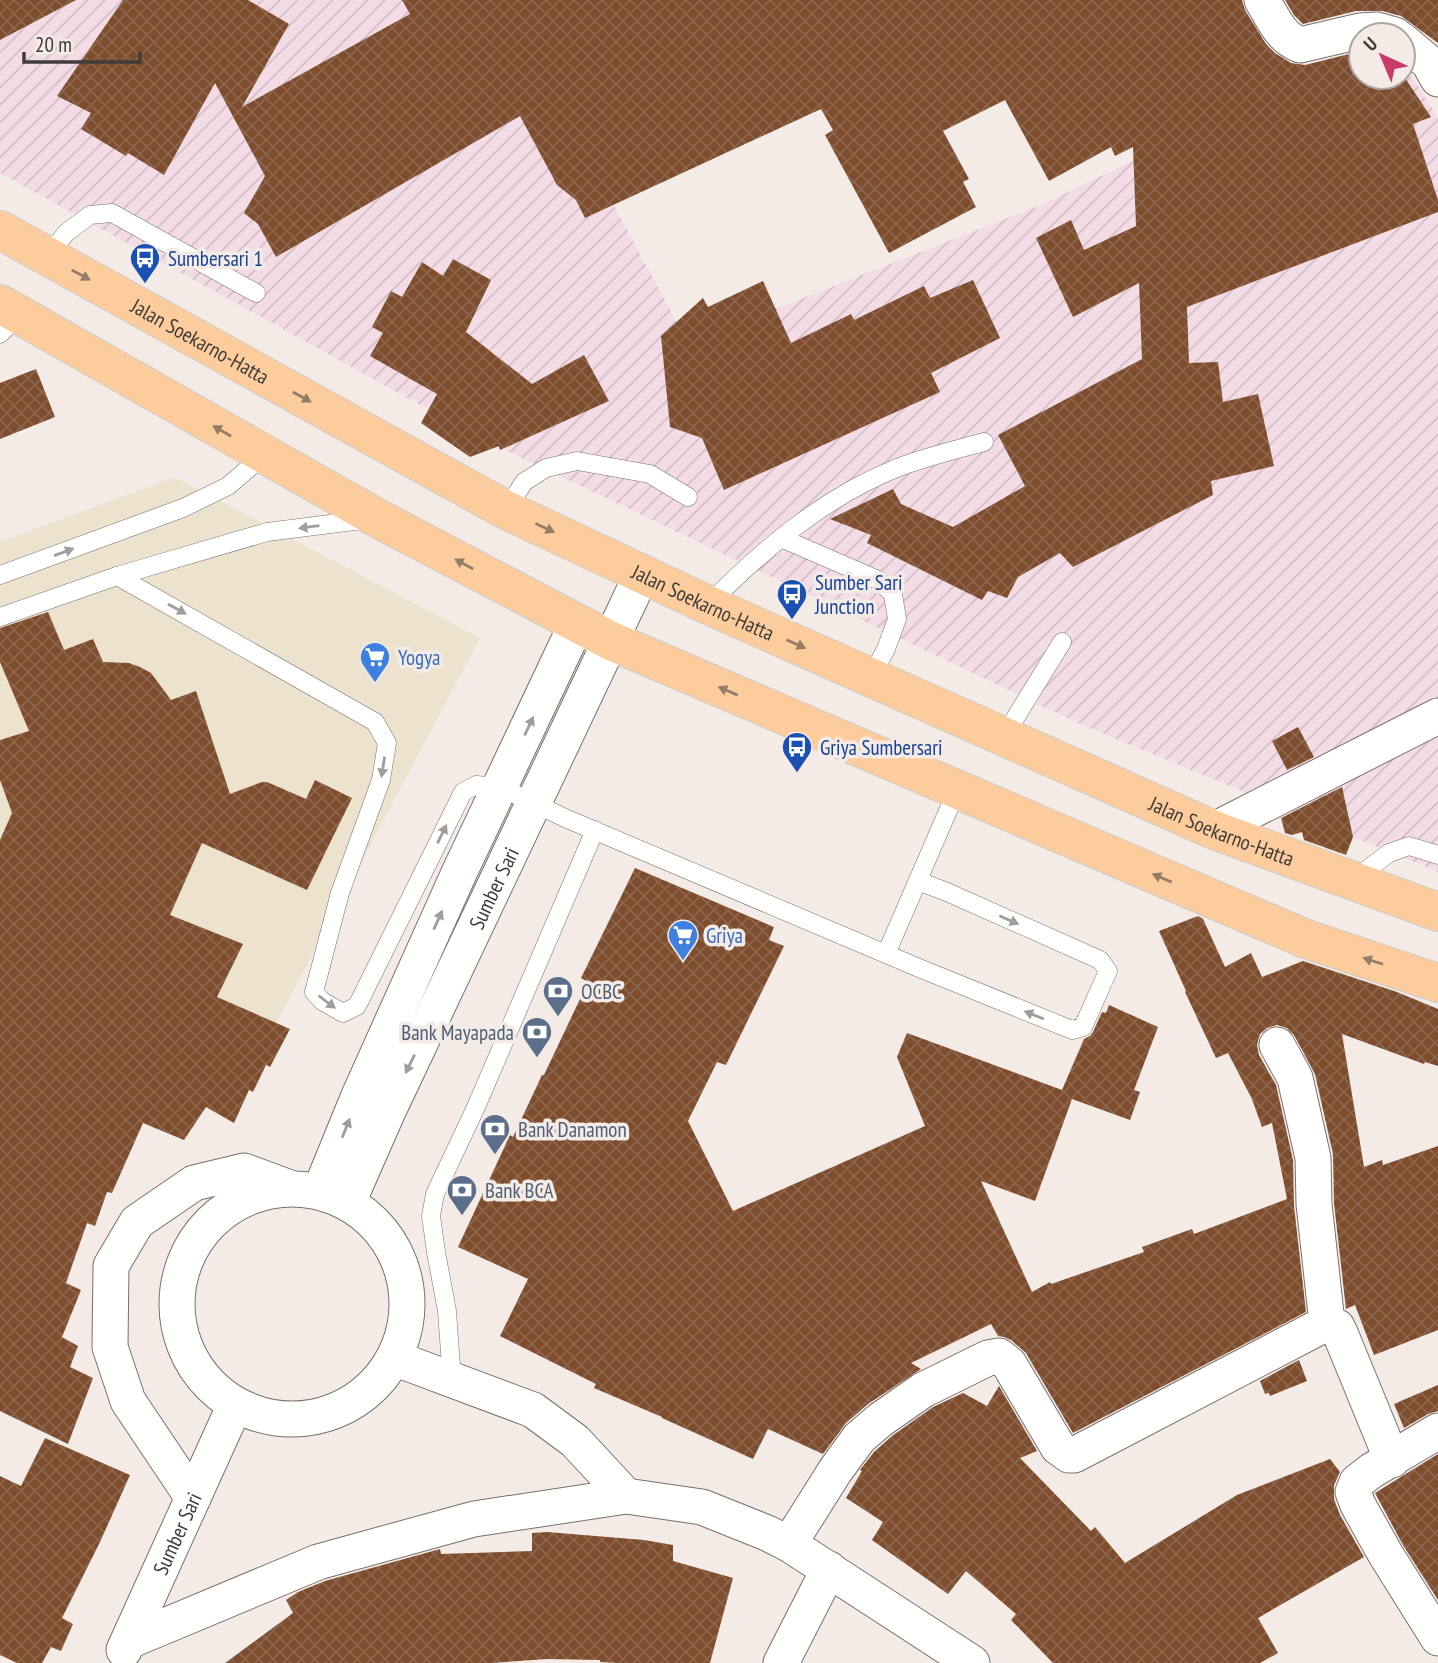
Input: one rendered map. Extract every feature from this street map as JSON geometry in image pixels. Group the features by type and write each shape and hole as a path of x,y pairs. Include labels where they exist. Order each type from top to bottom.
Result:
{"highway":[{"name":"Jalan Soekarno-Hatta","path":"0,230 506,510 708,605 1214,830 1438,912"},
{"path":"6,318 264,455 376,518 611,641 1306,939 1438,983"}],"street":[{"path":"1262,0 1284,36 1300,45 1347,34"},
{"path":"1417,53 1429,63 1438,79"},
{"name":"Sumber Sari","path":"319,1194 388,1111 642,574"},
{"name":"Sumber Sari","path":"319,1194 358,1098 459,873 577,623"},
{"path":"1214,830 1438,716"},
{"path":"1277,1045 1295,1078 1313,1158 1314,1204 1327,1323"},
{"path":"193,1497 128,1401 110,1347 111,1266 137,1222 194,1183 244,1171 319,1194 376,1224 397,1254 407,1287 406,1324 394,1358 372,1387 341,1408 330,1412 306,1418 270,1417 236,1405 211,1387 193,1363 181,1336 176,1306 180,1276 191,1248 209,1224 233,1205 260,1193 319,1194"},
{"path":"789,1544 859,1438 923,1390 988,1358 999,1356 1009,1364 1058,1447 1069,1455 1074,1455 1327,1323 1337,1327 1392,1460"},
{"path":"394,1358 533,1410 576,1441 626,1496"},
{"name":"Sumber Sari","path":"124,1652 236,1405"},
{"path":"1438,1431 1371,1471 1357,1482 1353,1492 1386,1555 1438,1639"},
{"path":"124,1652 318,1562 474,1519 626,1496 702,1507 789,1544 972,1663"},
{"path":"781,1663 829,1569"}],"lane":[{"path":"48,256 66,233 90,215 112,213 256,293"},
{"path":"708,605 781,538 827,504 898,467 984,442"},
{"path":"0,575 183,508 228,486 264,455"},
{"path":"506,510 524,482 546,468 577,461 650,474 688,498"},
{"path":"0,618 117,576 267,532 376,518"},
{"path":"781,538 878,580 893,594 897,618 872,677"},
{"path":"117,576 375,722 387,743 381,780 340,893 314,992 322,1001 343,1013 357,1006 463,792 476,785 500,787 886,954 1072,1030 1083,1027 1108,971 1100,960 918,881"},
{"path":"1006,737 1062,642"},
{"path":"886,954 957,790"},
{"path":"453,1380 447,1311 431,1216 435,1194 476,1107 595,830"},
{"path":"1360,883 1369,868 1389,853 1409,846 1438,855"}],"shaded area":[{"path":"0,0 503,0 688,343 1041,205 1315,73 1347,76 1347,91 1417,91 1417,85 1438,118 1438,872 1080,724 480,438 0,173"},
{"path":"175,477 480,638 256,1061 0,1009 0,542"}],"building":[{"path":"0,0 76,0 0,40"},
{"path":"123,0 248,0 289,24 242,107 410,14 402,0 1242,0 1245,10 1266,44 1291,63 1305,65 1347,54 1347,91 1414,91 1431,117 1413,124 1438,200 1438,212 1187,307 1189,363 1218,362 1223,402 1258,394 1274,466 1211,481 1213,495 1073,567 1060,553 1018,577 1007,598 988,591 982,600 867,543 871,535 830,519 893,489 901,504 953,527 1025,486 998,435 1142,359 1139,283 1073,317 1036,238 1071,220 1084,250 1136,226 1133,147 1115,156 1111,147 1049,181 1005,100 943,131 969,179 963,182 976,207 889,253 825,135 833,130 821,109 585,218 576,200 557,185 520,116 276,257 258,224 244,213 265,176 215,83 164,175 81,129 91,113 57,96"},
{"path":"1285,0 1438,0 1438,43 1417,28 1417,21 1408,21 1401,16 1382,11 1356,11 1303,24"},
{"path":"453,259 491,280 466,332 532,384 584,355 609,401 500,450 499,446 470,457 421,423 437,394 370,356 383,333 372,327 391,291 402,297 422,262 443,276"},
{"path":"973,280 1000,338 931,373 940,392 724,490 702,438 670,427 661,336 703,298 708,307 763,281 791,343 851,314 854,320 924,286 930,298"},
{"path":"36,369 55,417 0,439 0,383"},
{"path":"48,612 64,650 93,639 103,662 129,663 151,673 171,700 196,691 230,794 267,782 306,799 315,780 352,798 307,890 202,843 170,915 243,944 217,997 290,1029 270,1067 266,1065 253,1092 249,1090 234,1123 206,1107 184,1140 143,1123 112,1193 107,1192 95,1226 87,1223 66,1283 81,1290 62,1337 78,1346 70,1367 93,1378 68,1444 0,1411 0,840 12,813 0,780 0,740 29,731 0,662 0,628"},
{"path":"1298,727 1314,757 1287,770 1272,741"},
{"path":"1342,787 1353,837 1346,855 1304,840 1302,832 1292,835 1285,833 1281,818"},
{"path":"635,868 774,927 769,940 784,946 726,1065 717,1062 688,1121 733,1211 925,1126 897,1057 907,1033 1062,1090 1084,1039 1093,1032 1102,1012 1106,1013 1109,1005 1158,1027 1134,1090 1140,1092 1130,1120 1072,1099 1035,1201 981,1181 1032,1292 1050,1282 1051,1284 1144,1252 1142,1247 1192,1229 1194,1234 1287,1199 1272,1123 1262,1127 1252,1099 1228,1053 1216,1058 1159,931 1198,916 1203,919 1225,967 1251,953 1262,977 1303,961 1397,992 1438,1009 1438,1066 1425,1062 1424,1064 1342,1034 1364,1167 1382,1160 1383,1165 1438,1146 1438,1330 1374,1355 1355,1305 1346,1309 1334,1203 1333,1154 1315,1074 1294,1035 1287,1028 1277,1025 1260,1034 1257,1045 1259,1055 1276,1085 1293,1160 1294,1206 1306,1312 1073,1433 1026,1353 1011,1340 998,1336 991,1324 911,1363 921,1369 868,1404 846,1423 823,1454 768,1429 753,1459 594,1388 596,1384 500,1336 528,1279 458,1247 510,1135 513,1137 588,982 581,978"},
{"path":"1299,1360 1307,1381 1270,1396 1269,1393 1265,1394 1260,1381"},
{"path":"1438,1385 1438,1411 1404,1428 1394,1404"},
{"path":"999,1386 1037,1451 1020,1458 1091,1531 1095,1527 1125,1563 1237,1495 1330,1459 1340,1472 1334,1485 1334,1499 1364,1557 1258,1618 1278,1653 1260,1663 1053,1663 1011,1620 1016,1614 966,1571 948,1594 872,1540 883,1522 846,1498 862,1471 860,1470 874,1452 892,1436 933,1407 963,1393 987,1406"},
{"path":"45,1438 130,1475 62,1618 73,1624 61,1651 51,1647 42,1663 17,1663 0,1655 0,1476 21,1486"},
{"path":"1438,1454 1438,1600 1403,1545 1375,1493"},
{"path":"547,1532 673,1545 673,1561 733,1578 710,1663 617,1663 547,1659 492,1663 225,1663 293,1613 286,1600 325,1581 440,1549 441,1554 532,1551 532,1533"}],"place":[{"name":"Sumbersari 1","path":"145,285"},
{"name":"Sumber Sari Junction","path":"792,621"},
{"name":"Yogya","path":"375,684"},
{"name":"Griya Sumbersari","path":"797,774"},
{"name":"Griya","path":"683,962"},
{"name":"OCBC","path":"558,1018"},
{"name":"Bank Mayapada","path":"537,1059"},
{"name":"Bank Danamon","path":"495,1156"},
{"name":"Bank BCA","path":"462,1217"}]}
